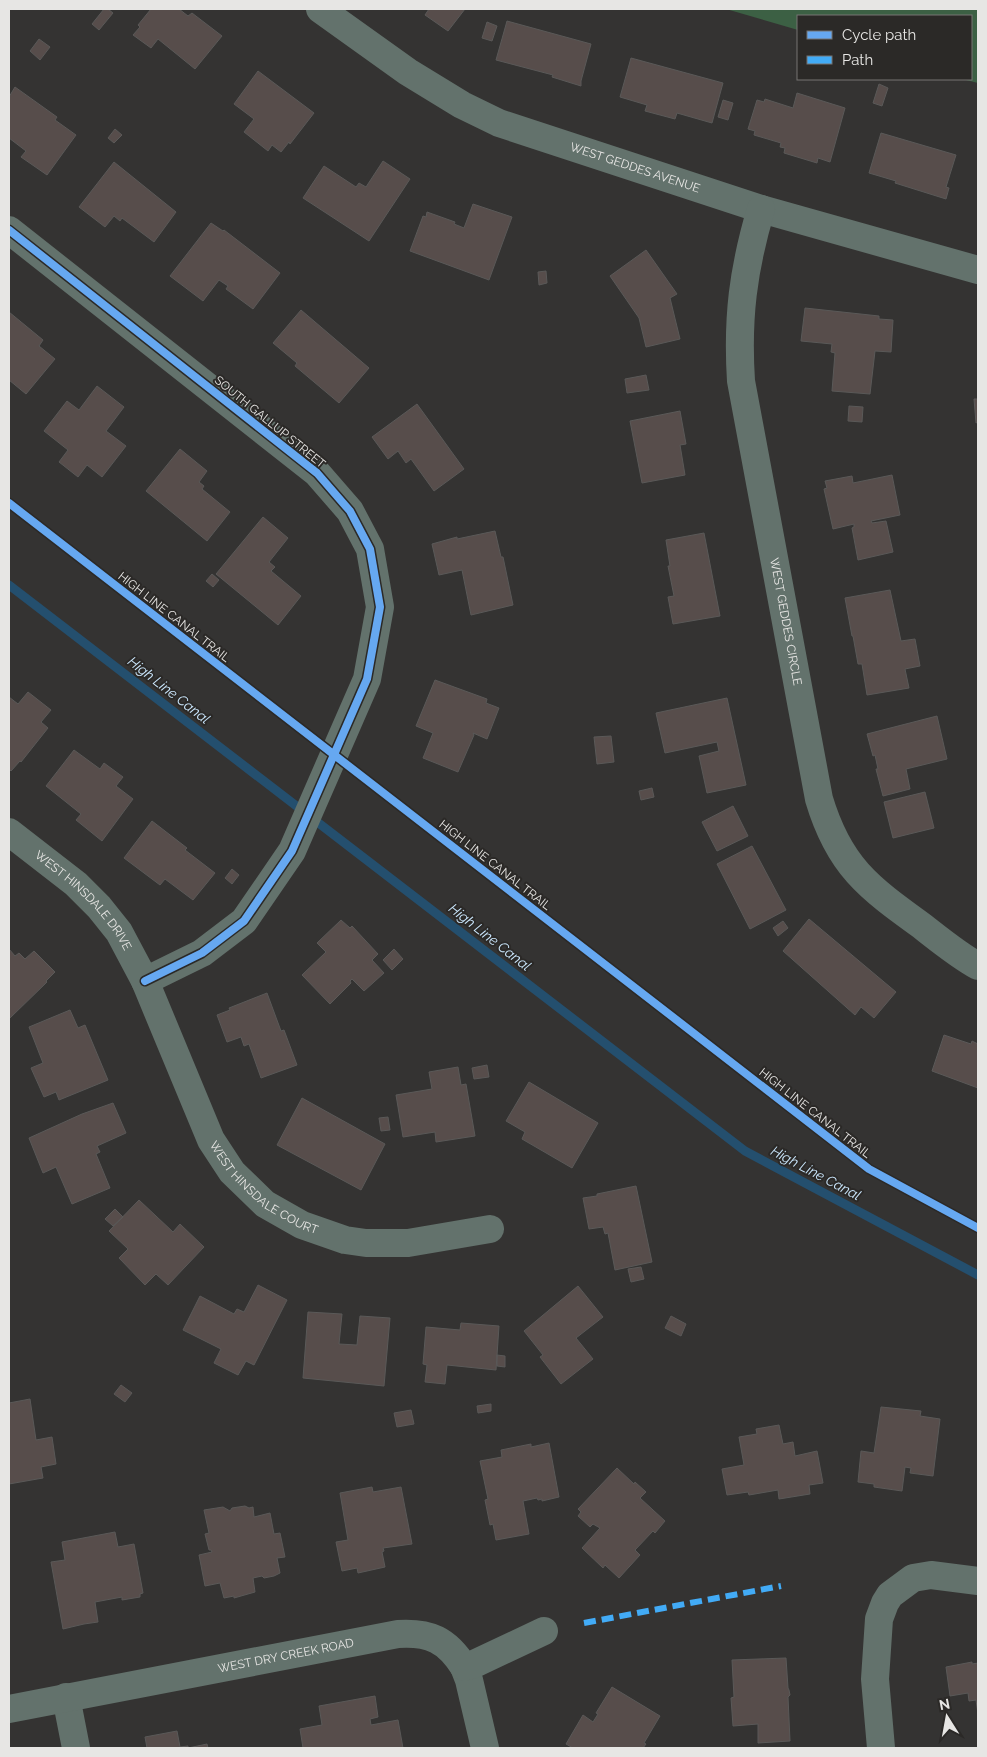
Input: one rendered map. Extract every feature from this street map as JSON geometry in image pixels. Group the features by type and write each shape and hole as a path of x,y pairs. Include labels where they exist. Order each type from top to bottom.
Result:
{"street":[{"name":"WEST GEDDES AVENUE","path":"320,9 408,72 462,105 499,123 761,209 978,270"},
{"name":"WEST GEDDES CIRCLE","path":"761,209 751,242 743,288 739,341 741,381 819,799 826,823 839,850 861,878 879,895 978,966"},
{"name":"SOUTH GALLUP STREET","path":"9,230 317,473 350,511 370,549 380,607 367,679 292,851 244,921 202,953 145,981"},
{"name":"WEST HINSDALE DRIVE","path":"9,832 76,884 99,907 119,932 145,981"},
{"name":"WEST HINSDALE COURT","path":"145,981 211,1140 232,1172 265,1204 302,1225 345,1240 366,1243 408,1243 490,1229"},
{"path":"881,1748 875,1679 879,1619 885,1603 890,1595 913,1578 931,1575 978,1581"},
{"path":"485,1748 469,1680 464,1667 544,1630"},
{"name":"WEST DRY CREEK ROAD","path":"9,1709 398,1634 417,1632 434,1638 454,1651 464,1667"},
{"path":"66,1697 76,1748"}],"green space":[{"path":"726,9 978,9 978,83 966,80 972,80 972,15 797,15 797,30"}],"building":[{"path":"104,9 108,9 113,13 99,30 92,24"},
{"path":"151,9 179,9 188,16 192,13 222,36 195,69 158,39 151,48 133,35 140,27 138,25"},
{"path":"429,9 465,9 448,31 425,15"},
{"path":"507,21 591,44 581,86 552,77 553,75 496,60"},
{"path":"487,22 497,26 492,41 482,38"},
{"path":"39,39 50,47 40,60 30,51"},
{"path":"631,58 723,83 712,123 677,113 675,119 645,111 647,105 620,97"},
{"path":"258,71 314,113 290,144 289,142 281,152 272,145 268,151 244,132 254,119 234,104"},
{"path":"879,84 888,88 882,106 873,103"},
{"path":"15,87 57,117 55,120 76,135 47,175 21,157 26,151 9,138 9,97"},
{"path":"797,93 845,108 830,162 818,158 817,163 784,153 785,148 780,147 781,143 754,135 755,131 748,129 757,100 764,102 765,99 793,108"},
{"path":"723,100 733,103 728,120 718,117"},
{"path":"115,129 122,135 114,143 108,138"},
{"path":"881,133 956,155 946,187 949,188 946,199 869,173"},
{"path":"383,161 410,179 369,241 303,198 324,166 356,187 359,183 366,187"},
{"path":"114,162 176,212 154,242 122,218 120,221 114,216 105,227 79,207"},
{"path":"473,204 512,217 489,280 410,251 423,216 426,217 427,212 455,222 454,224 464,228"},
{"path":"211,223 224,230 280,273 253,309 226,289 228,286 219,280 203,301 170,276"},
{"path":"646,250 677,294 670,298 680,339 646,347 639,318 610,276"},
{"path":"546,271 547,283 539,285 538,272"},
{"path":"805,308 879,316 879,319 893,320 891,352 875,351 870,394 832,391 835,353 831,352 832,344 801,341"},
{"path":"301,310 369,368 339,403 295,366 297,363 273,343"},
{"path":"9,312 43,340 39,346 55,359 26,394 9,380"},
{"path":"646,375 649,390 627,393 625,379"},
{"path":"97,386 124,407 106,431 126,446 102,477 87,465 78,477 59,462 68,450 44,431 67,401 79,410"},
{"path":"974,399 978,399 978,422 976,423"},
{"path":"417,404 464,469 434,491 411,459 406,463 398,451 388,459 372,437"},
{"path":"849,406 863,407 862,422 848,421"},
{"path":"680,411 686,444 680,445 685,475 642,483 630,421"},
{"path":"180,449 207,471 199,482 204,486 202,489 230,512 207,541 146,491"},
{"path":"892,475 900,515 871,521 872,523 886,521 893,552 858,560 852,528 854,524 833,529 824,489 827,488 825,481 852,476 853,483"},
{"path":"263,517 288,538 269,562 275,567 271,571 301,596 278,625 216,574"},
{"path":"495,531 501,557 503,557 513,605 471,615 462,570 439,575 432,544 457,537 457,539"},
{"path":"704,533 720,616 673,624 668,597 674,596 668,566 670,566 666,540"},
{"path":"212,574 219,580 213,587 206,581"},
{"path":"890,590 901,641 915,639 920,666 905,669 909,688 867,695 862,664 858,664 845,598"},
{"path":"435,680 487,699 486,703 499,708 487,739 473,733 474,735 458,772 423,758 433,733 416,726"},
{"path":"28,692 51,710 41,722 48,728 21,762 11,771 9,769 9,697 18,704"},
{"path":"727,698 746,785 707,793 699,756 719,751 717,742 665,753 656,713"},
{"path":"937,716 947,759 906,769 910,789 883,796 876,769 878,769 875,755 873,756 867,734"},
{"path":"611,736 614,762 597,764 594,737"},
{"path":"74,750 100,769 104,763 123,777 116,786 133,799 102,841 76,820 81,814 46,786"},
{"path":"652,788 654,797 641,800 639,791"},
{"path":"925,792 934,828 893,838 884,802"},
{"path":"733,806 748,836 717,851 702,822"},
{"path":"152,821 215,873 193,900 165,879 160,885 124,858"},
{"path":"752,846 786,910 750,929 717,864"},
{"path":"232,869 239,875 232,884 225,878"},
{"path":"809,919 896,992 874,1018 861,1007 855,1015 783,951"},
{"path":"341,920 350,928 352,926 378,954 372,960 384,973 364,991 352,979 351,983 330,1004 302,975 326,952 317,943"},
{"path":"783,921 788,928 778,936 773,928"},
{"path":"9,949 15,956 19,953 25,959 34,951 55,972 10,1018 9,1016"},
{"path":"394,949 403,959 392,970 383,960"},
{"path":"267,993 281,1031 284,1030 297,1065 261,1078 249,1044 244,1046 241,1037 227,1042 217,1015 230,1010 229,1008"},
{"path":"70,1010 78,1028 85,1025 108,1080 59,1100 56,1092 44,1097 31,1068 43,1063 29,1027"},
{"path":"944,1035 971,1044 972,1041 978,1044 978,1088 932,1071"},
{"path":"487,1065 489,1077 474,1079 472,1068"},
{"path":"458,1067 461,1085 466,1084 475,1136 436,1142 435,1132 403,1137 396,1095 432,1089 429,1072"},
{"path":"529,1082 598,1123 572,1168 522,1139 525,1132 506,1121"},
{"path":"302,1098 385,1144 361,1190 277,1145"},
{"path":"113,1103 126,1133 97,1146 100,1152 96,1154 110,1188 72,1204 56,1167 43,1173 29,1138 82,1114"},
{"path":"388,1117 390,1130 381,1131 379,1118"},
{"path":"636,1186 652,1262 615,1270 608,1233 605,1234 603,1227 589,1229 583,1198"},
{"path":"139,1200 173,1232 180,1224 204,1247 168,1285 156,1274 145,1285 119,1258 128,1249 109,1231"},
{"path":"115,1209 123,1217 113,1226 105,1219"},
{"path":"641,1267 644,1279 631,1282 628,1269"},
{"path":"258,1285 287,1300 254,1365 246,1361 238,1375 214,1363 221,1349 183,1330 200,1296 234,1314 237,1309 244,1312"},
{"path":"578,1286 603,1317 576,1338 593,1359 561,1384 540,1357 543,1355 524,1331"},
{"path":"308,1312 342,1314 339,1344 357,1345 360,1316 390,1318 384,1386 303,1378"},
{"path":"671,1316 686,1324 681,1336 665,1328"},
{"path":"461,1323 499,1326 496,1370 447,1365 445,1384 425,1382 427,1365 423,1364 426,1327 460,1330"},
{"path":"497,1355 505,1356 505,1367 497,1366"},
{"path":"121,1385 132,1393 125,1402 114,1394"},
{"path":"30,1399 36,1440 52,1437 56,1464 41,1467 43,1478 9,1484 9,1403"},
{"path":"491,1404 491,1411 478,1413 477,1406"},
{"path":"881,1407 921,1411 920,1416 940,1419 933,1476 910,1473 911,1468 905,1467 902,1491 874,1487 874,1484 858,1482 861,1451 874,1453"},
{"path":"411,1410 414,1424 397,1427 394,1413"},
{"path":"779,1425 783,1444 793,1442 795,1456 817,1451 823,1483 809,1485 810,1494 779,1499 778,1490 749,1495 748,1492 727,1495 722,1469 744,1465 739,1437 757,1434 756,1429"},
{"path":"549,1443 559,1497 542,1501 542,1499 538,1500 537,1498 523,1501 529,1534 496,1540 493,1524 490,1525 485,1500 488,1499 480,1461 502,1457 501,1450 531,1444 531,1447"},
{"path":"617,1468 646,1492 640,1498 665,1521 655,1533 653,1531 635,1550 640,1555 619,1578 605,1565 603,1568 582,1548 600,1528 593,1524 590,1527 578,1516 581,1512 578,1509"},
{"path":"372,1487 373,1492 401,1487 412,1544 383,1548 385,1567 358,1573 357,1568 342,1571 336,1542 348,1540 340,1493"},
{"path":"223,1507 230,1511 232,1508 253,1507 254,1517 270,1513 274,1534 280,1533 285,1557 277,1558 280,1573 264,1578 262,1576 253,1578 255,1592 234,1598 234,1596 224,1598 220,1583 205,1586 199,1555 212,1552 209,1550 205,1534 209,1533 204,1510"},
{"path":"115,1532 118,1547 134,1544 143,1593 140,1594 140,1597 122,1600 122,1597 95,1602 98,1622 63,1629 51,1562 65,1560 62,1542"},
{"path":"786,1658 790,1695 788,1697 790,1741 758,1743 758,1724 733,1726 731,1698 734,1697 732,1660"},
{"path":"972,1662 972,1664 978,1663 978,1714 976,1700 969,1701 968,1693 950,1696 946,1667"},
{"path":"612,1687 660,1716 643,1748 573,1748 566,1744 583,1715 593,1722 598,1714 596,1713"},
{"path":"375,1696 378,1717 370,1719 371,1725 398,1720 403,1748 303,1748 300,1729 322,1725 319,1706"},
{"path":"177,1731 180,1747 188,1746 188,1748 147,1748 145,1737"},
{"path":"207,1744 208,1748 188,1748"}],"waterway":[{"name":"High Line Canal","path":"9,585 745,1151 978,1275"}],"marked path":[{"path":"584,1623 781,1586"}],"cycle path":[{"path":"9,230 317,473 350,511 370,549 380,607 367,679 292,851 244,921 202,953 145,981"},
{"name":"HIGH LINE CANAL TRAIL","path":"9,503 869,1169 978,1228"}]}
